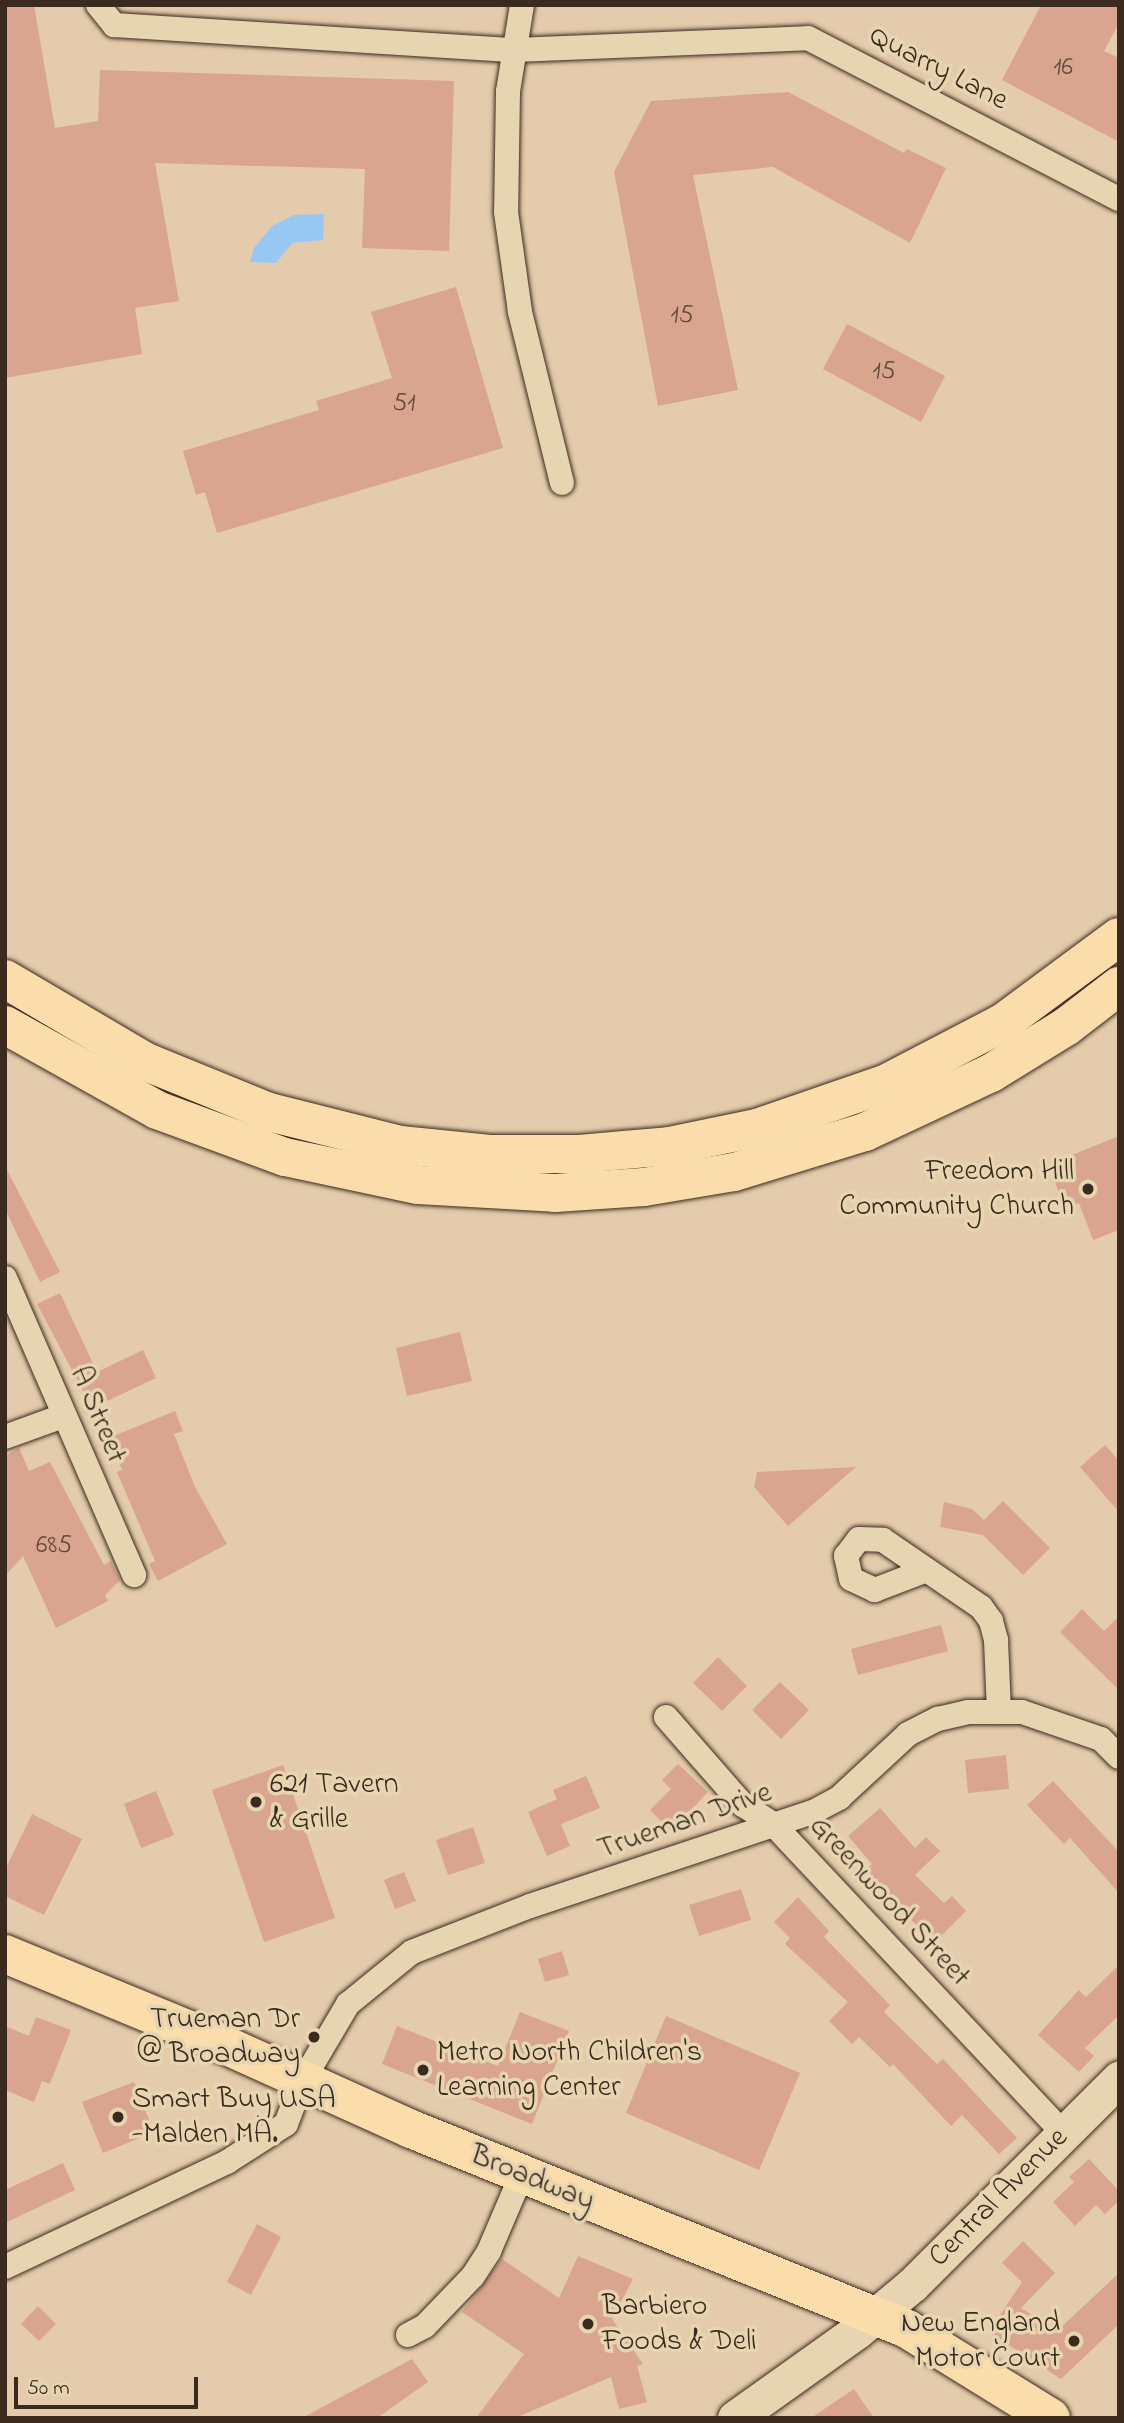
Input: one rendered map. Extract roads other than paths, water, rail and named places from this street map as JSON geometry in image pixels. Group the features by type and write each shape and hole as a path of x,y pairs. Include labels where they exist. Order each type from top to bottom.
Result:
{"main road":[{"path":"5,979 144,1061 269,1112 411,1146 490,1154 579,1154 669,1146 746,1130 885,1084 1004,1022 1119,937"},
{"path":"5,1025 157,1110 285,1157 418,1185 555,1193 644,1187 734,1172 865,1132 991,1073 1067,1026 1119,986"},
{"name":"Broadway","path":"5,1954 216,2041 303,2082 522,2174 876,2315 907,2329 1051,2418"}],"street":[{"name":"Quarry Lane","path":"98,5 114,25 514,50 808,38 1119,199"},
{"path":"522,5 504,138 506,212 520,312 562,483"},
{"name":"A Street","path":"5,1278 134,1576"},
{"path":"5,1437 63,1416"},
{"path":"924,1571 964,1593 991,1621 1000,1668 999,1712"},
{"name":"Trueman Drive","path":"5,2267 227,2162 286,2124 303,2082 348,2004 412,1952 839,1798 908,1734 938,1719 1022,1712 1101,1739 1119,1757"},
{"name":"Greenwood Street","path":"666,1717 743,1805 773,1824 1063,2133"},
{"name":"Central Avenue","path":"735,2418 876,2315 1119,2079"},
{"path":"408,2335 433,2319 473,2276 489,2251 522,2174"}],"water":[{"path":"324,214 323,240 292,243 276,263 250,262 254,248 272,226 294,215"}],"place":[{"name":"Freedom Hill Community Church","path":"1088,1189"},
{"name":"621 Tavern & Grille","path":"256,1802"},
{"name":"Trueman Dr @ Broadway","path":"314,2037"},
{"name":"Metro North Children's Learning Center","path":"423,2070"},
{"name":"Smart Buy USA -Malden MA.","path":"118,2117"},
{"name":"Barbiero Foods & Deli","path":"588,2324"},
{"name":"New England Motor Court","path":"1074,2341"}]}
